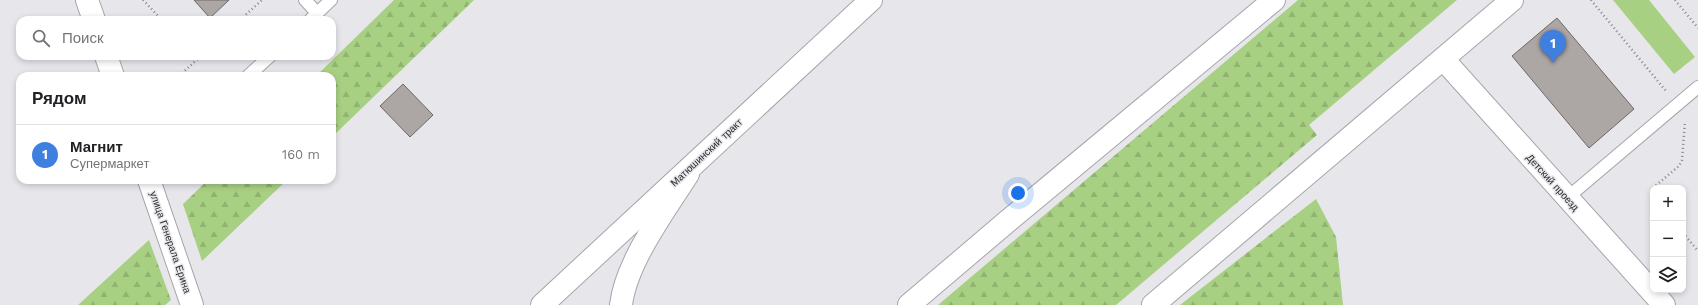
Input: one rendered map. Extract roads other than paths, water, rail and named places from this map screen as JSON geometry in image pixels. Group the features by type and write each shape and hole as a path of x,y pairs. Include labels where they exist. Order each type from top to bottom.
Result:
{"street":[{"path":"87,0 93,16"},
{"name":"Матюшинский тракт","path":"542,305 871,0"},
{"path":"908,305 1003,224 1274,0"},
{"path":"1152,305 1512,0"},
{"name":"Детский проезд","path":"1443,59 1664,305"},
{"path":"107,60 112,72"},
{"path":"621,305 622,293 641,250 698,159"},
{"name":"улица Генерала Ерина","path":"150,184 192,305"}],"lane":[{"path":"305,0 313,16"},
{"path":"314,16 331,0"},
{"path":"252,72 266,60"},
{"path":"1567,198 1698,87"}],"place":[{"name":"Магнит","path":"1553,63"}]}
